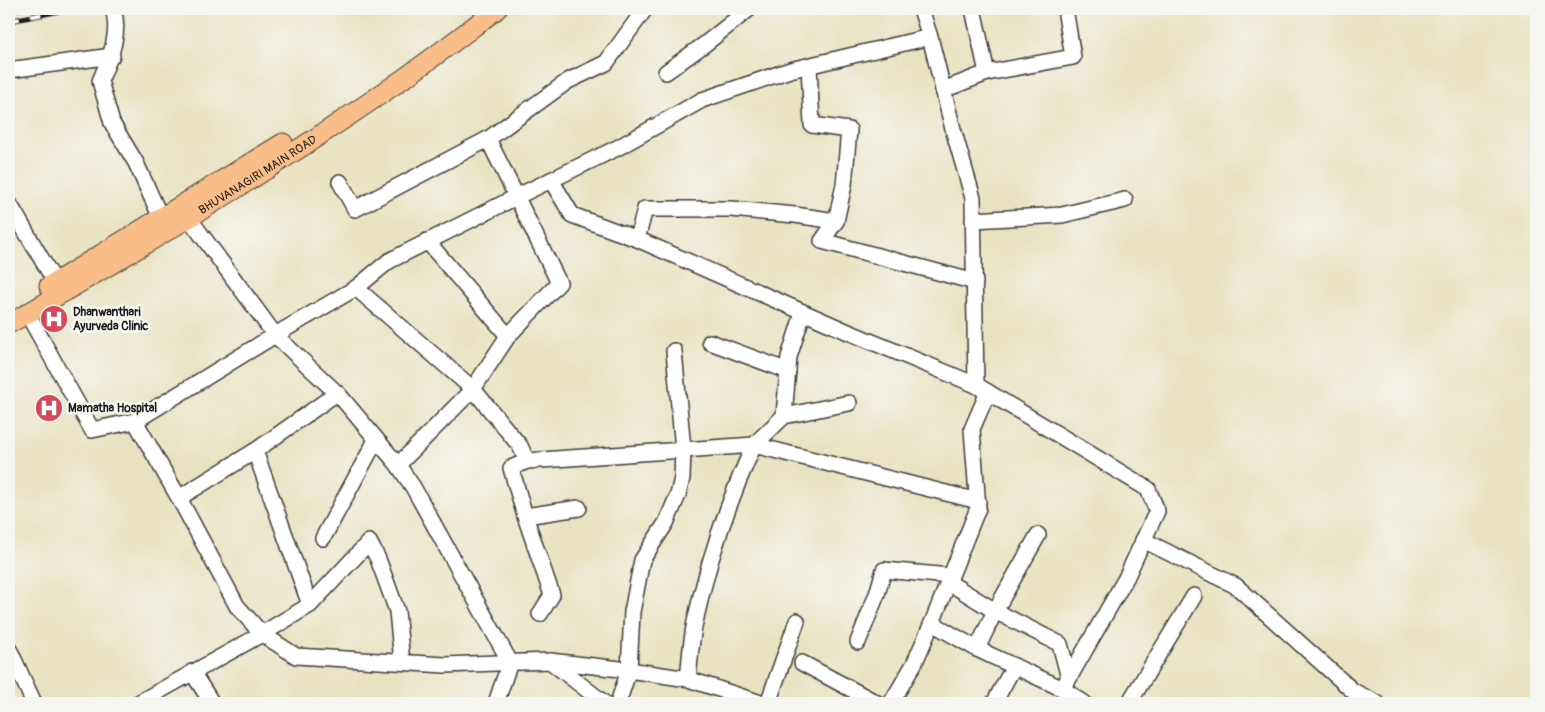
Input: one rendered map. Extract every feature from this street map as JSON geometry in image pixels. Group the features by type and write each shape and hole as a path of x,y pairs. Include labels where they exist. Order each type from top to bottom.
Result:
{"main road":[{"name":"BHUVANAGIRI MAIN ROAD","path":"9,309 264,155 393,70 476,9"},
{"name":"BHUVANAGIRI MAIN ROAD","path":"9,324 189,218 271,166 401,80 497,9"}],"street":[{"path":"112,9 116,21 112,56 100,81 112,123 136,164 161,218"},
{"path":"340,182 355,209 488,139 568,81 606,64 645,9"},
{"path":"666,72 749,9"},
{"path":"892,703 914,664 978,508 972,429 982,389 975,282 973,198 930,37 920,9"},
{"path":"973,9 987,73"},
{"path":"944,90 987,73 1073,57 1065,9"},
{"path":"27,314 92,430 136,421 275,335 356,288 389,261 620,147 702,100 790,70 930,37"},
{"path":"9,70 112,56"},
{"path":"809,66 812,125 848,130 844,184 836,221 822,241 975,282"},
{"path":"398,465 473,389 508,336 559,283 518,196 488,139"},
{"path":"551,180 572,215 638,239 803,313 982,389 1148,489 1157,511 1126,578 1066,684"},
{"path":"973,220 1062,215 1125,200"},
{"path":"9,203 55,282"},
{"path":"638,239 645,209 731,209 836,221"},
{"path":"189,218 275,335 337,393 398,465 413,487 510,662 496,703"},
{"path":"427,241 508,336"},
{"path":"356,288 473,389 520,446 527,461"},
{"path":"784,416 789,357 803,313"},
{"path":"710,342 788,371"},
{"path":"618,703 629,670 632,612 642,560 666,523 678,495 682,478 683,450 674,351"},
{"path":"179,498 256,450 337,393"},
{"path":"688,679 694,624 710,564 728,506 754,445 784,416 848,403"},
{"path":"136,421 237,606 262,634 296,656 445,664 550,661 688,679 761,703"},
{"path":"323,538 376,440"},
{"path":"540,614 552,595 511,468 527,461 754,445 978,501"},
{"path":"256,450 310,605"},
{"path":"525,516 579,508"},
{"path":"977,649 995,611 1038,534"},
{"path":"1143,540 1236,586 1353,691 1377,703"},
{"path":"138,703 154,699 192,672 262,634 310,605 369,542 378,559 397,611 402,662"},
{"path":"858,642 877,594 884,570 949,579 995,611 1060,644 1066,684"},
{"path":"1129,703 1194,596"},
{"path":"768,703 798,621"},
{"path":"932,623 977,649 1014,666 1066,684 1084,703"},
{"path":"9,650 34,703"},
{"path":"550,661 604,703"},
{"path":"802,663 877,703"},
{"path":"994,703 1014,666"},
{"path":"192,672 212,703"}],"railway":[{"path":"9,11 18,9"},
{"path":"9,21 69,9"}],"place":[{"name":"Dhanwanthari Ayurveda Clinic","path":"54,319"},
{"name":"Mamatha Hospital","path":"49,408"}]}
